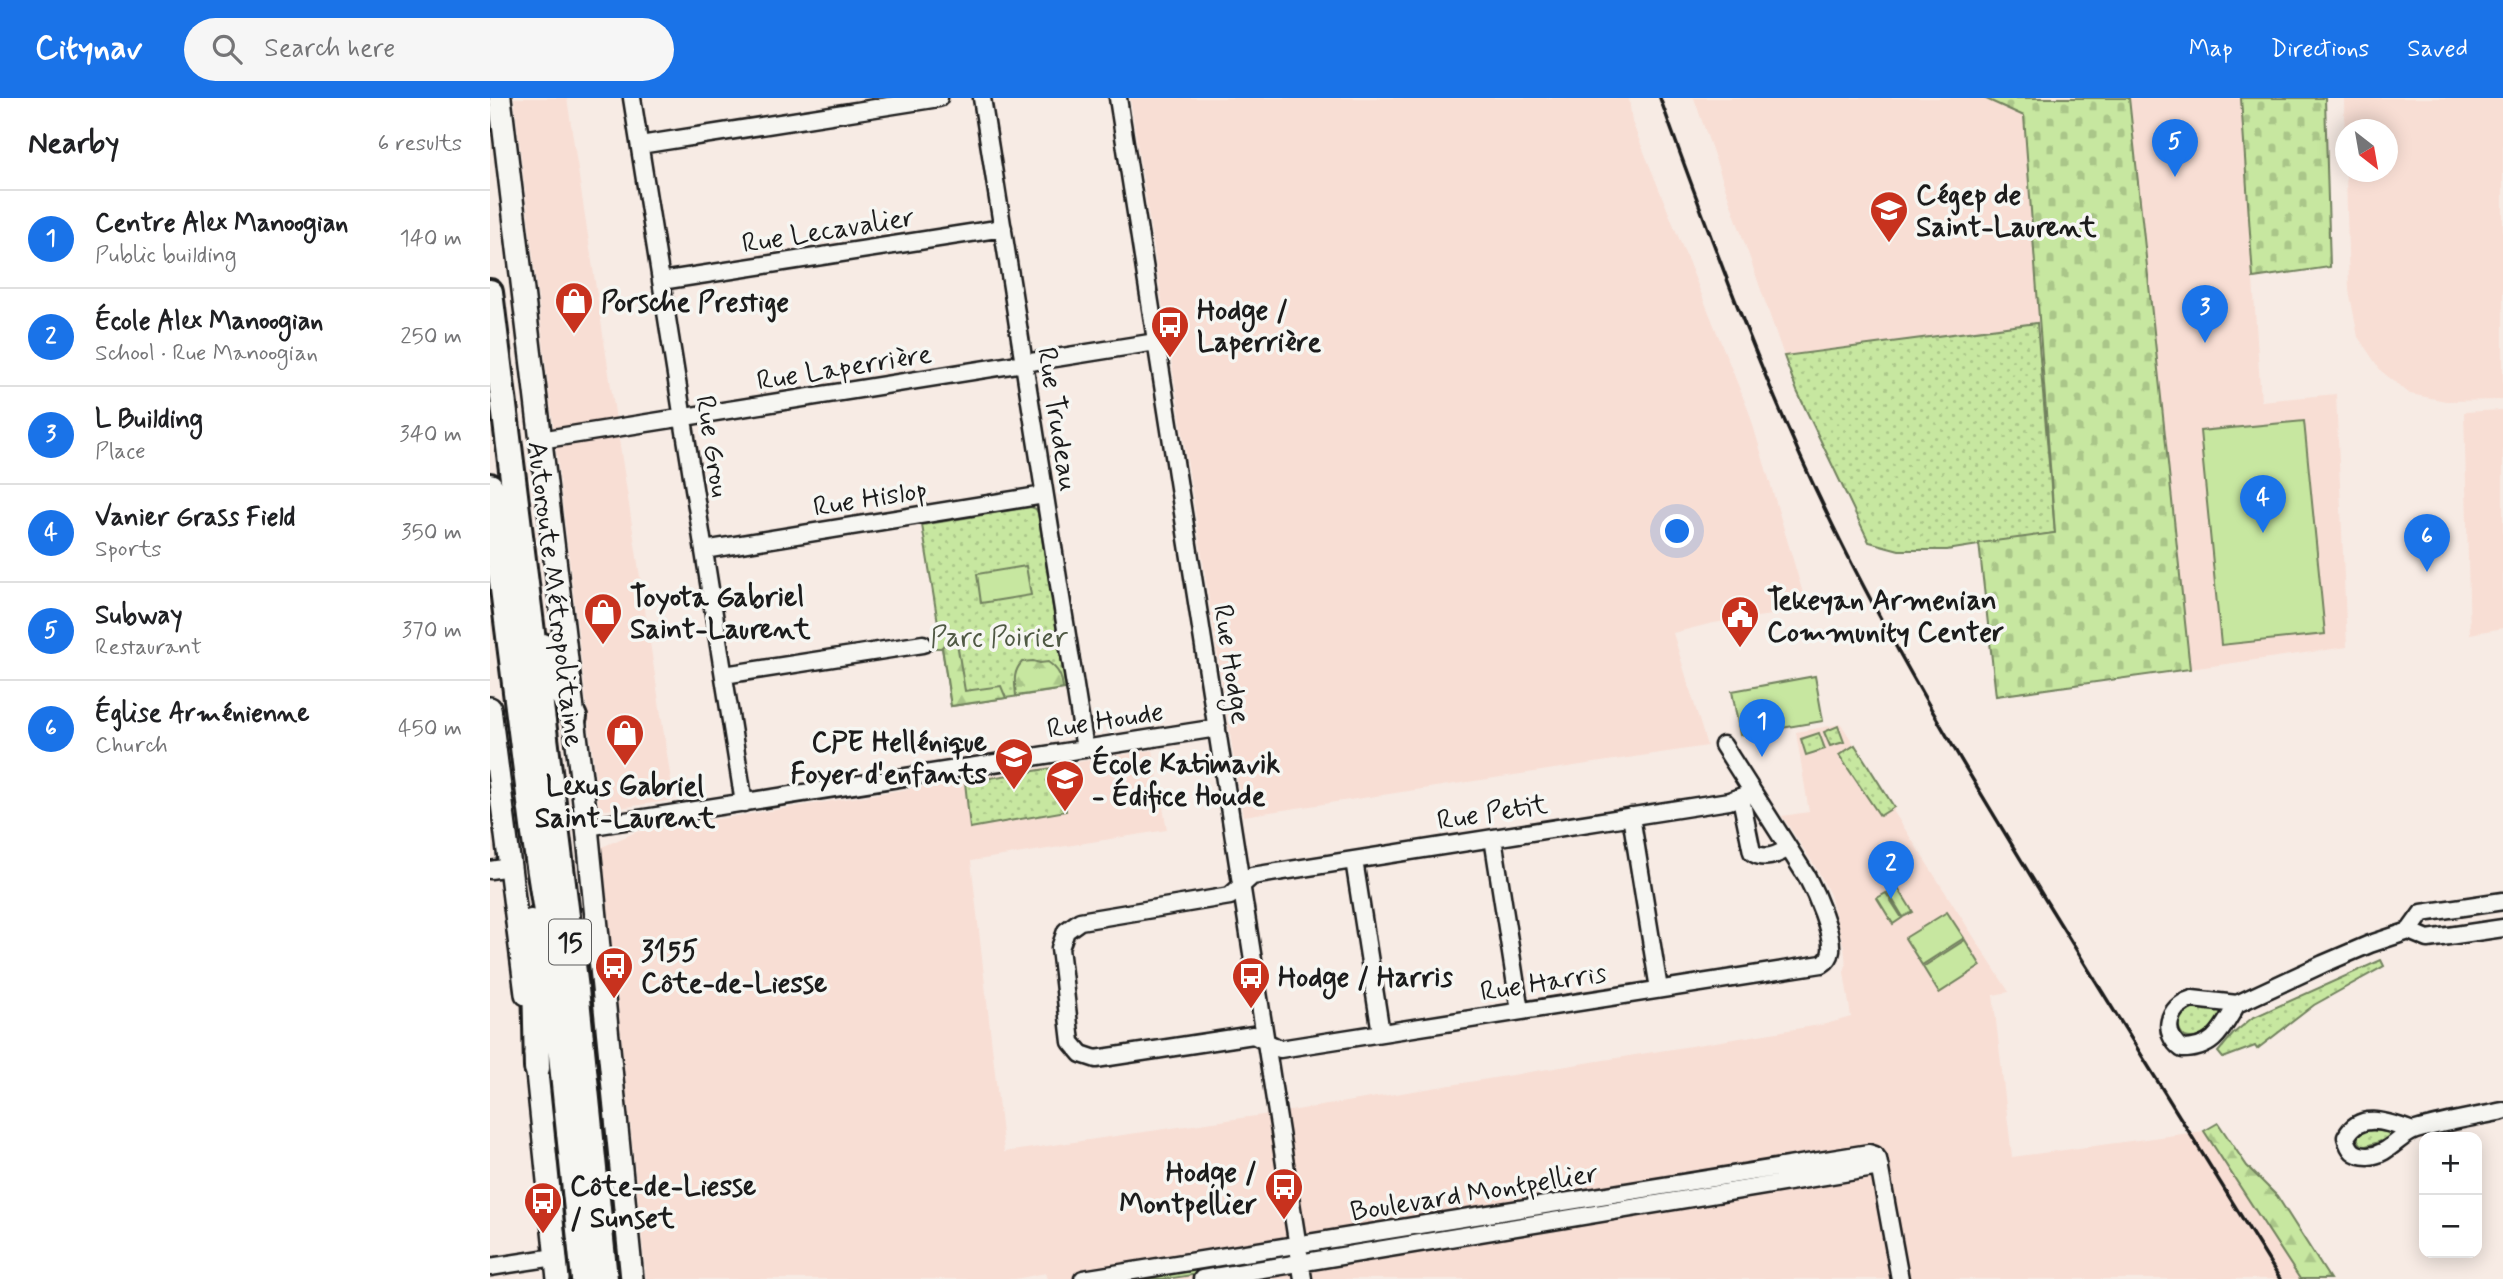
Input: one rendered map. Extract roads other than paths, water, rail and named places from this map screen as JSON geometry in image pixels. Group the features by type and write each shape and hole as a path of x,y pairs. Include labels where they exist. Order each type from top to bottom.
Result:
{"highway":[{"name":"Autoroute Métropolitaine","path":"490,292 576,989 605,1279"},
{"name":"Autoroute Métropolitaine","path":"490,486 553,971 584,1279"},
{"path":"528,606 556,682 574,717"},
{"path":"534,834 531,919 536,978 537,1068"}],"main road":[{"path":"500,98 587,827 632,1279"},
{"path":"490,708 500,869 537,1068 558,1279"}],"street":[{"name":"Rue Grou","path":"632,98 744,803"},
{"path":"640,145 939,98"},
{"name":"Rue Trudeau","path":"982,98 1085,748"},
{"name":"Rue Hodge","path":"1118,98 1300,1263"},
{"name":"Rue Lecavalier","path":"661,281 1003,228"},
{"name":"Rue Laperrière","path":"540,440 1156,342"},
{"name":"Rue Hislop","path":"704,550 1044,495"},
{"path":"724,676 923,644"},
{"name":"Rue Houde","path":"587,827 1217,728"},
{"path":"1723,745 1747,795 1788,848 1773,855 1759,856 1752,852 1747,795"},
{"name":"Rue Petit","path":"1266,1042 1253,1035 1096,1059 1078,1052 1069,1034 1060,948 1063,935 1069,928 1084,920 1230,896 1252,876 1632,816 1747,795"},
{"path":"1632,816 1659,989"},
{"path":"1493,838 1520,1011"},
{"name":"Rue Harris","path":"1266,1042 1280,1049 1818,965 1828,959 1831,948 1821,908 1812,886 1788,848"},
{"path":"1354,860 1381,1033"},
{"path":"2237,1004 2335,959 2409,931 2422,913 2503,901"},
{"path":"2409,931 2428,939 2503,928"},
{"path":"2413,1131 2503,1111"},
{"name":"Boulevard Montpellier","path":"1202,1279 1876,1161 1900,1279"},
{"path":"490,1266 555,1257"},
{"name":"Boulevard Montpellier","path":"1083,1279 1300,1263"}],"railway":[{"path":"1660,98 1768,381 1816,491 1866,591 1991,810 2280,1279"}],"place":[{"name":"Subway","path":"2175,177"},
{"name":"Cégep de Saint-Laurent","path":"1889,244"},
{"name":"Porsche Prestige","path":"574,335"},
{"name":"L Building","path":"2205,343"},
{"name":"Hodge / Laperrière","path":"1170,359"},
{"name":"Vanier Grass Field","path":"2263,533"},
{"name":"Église Arménienne","path":"2427,572"},
{"name":"Toyota Gabriel Saint-Laurent","path":"603,646"},
{"name":"Tekeyan Armenian Community Center","path":"1740,649"},
{"name":"Centre Alex Manoogian","path":"1762,757"},
{"name":"Lexus Gabriel Saint-Laurent","path":"625,767"},
{"name":"CPE Hellénique Foyer d'enfants","path":"1014,791"},
{"name":"École Katimavik - Édifice Houde","path":"1065,813"},
{"name":"École Alex Manoogian","path":"1891,899"},
{"name":"3155 Côte-de-Liesse","path":"614,1000"},
{"name":"Hodge / Harris","path":"1251,1010"},
{"name":"Hodge / Montpellier","path":"1284,1221"},
{"name":"Côte-de-Liesse / Sunset","path":"543,1235"}],"park label":[{"name":"Parc Poirier","path":"999,636"}]}
